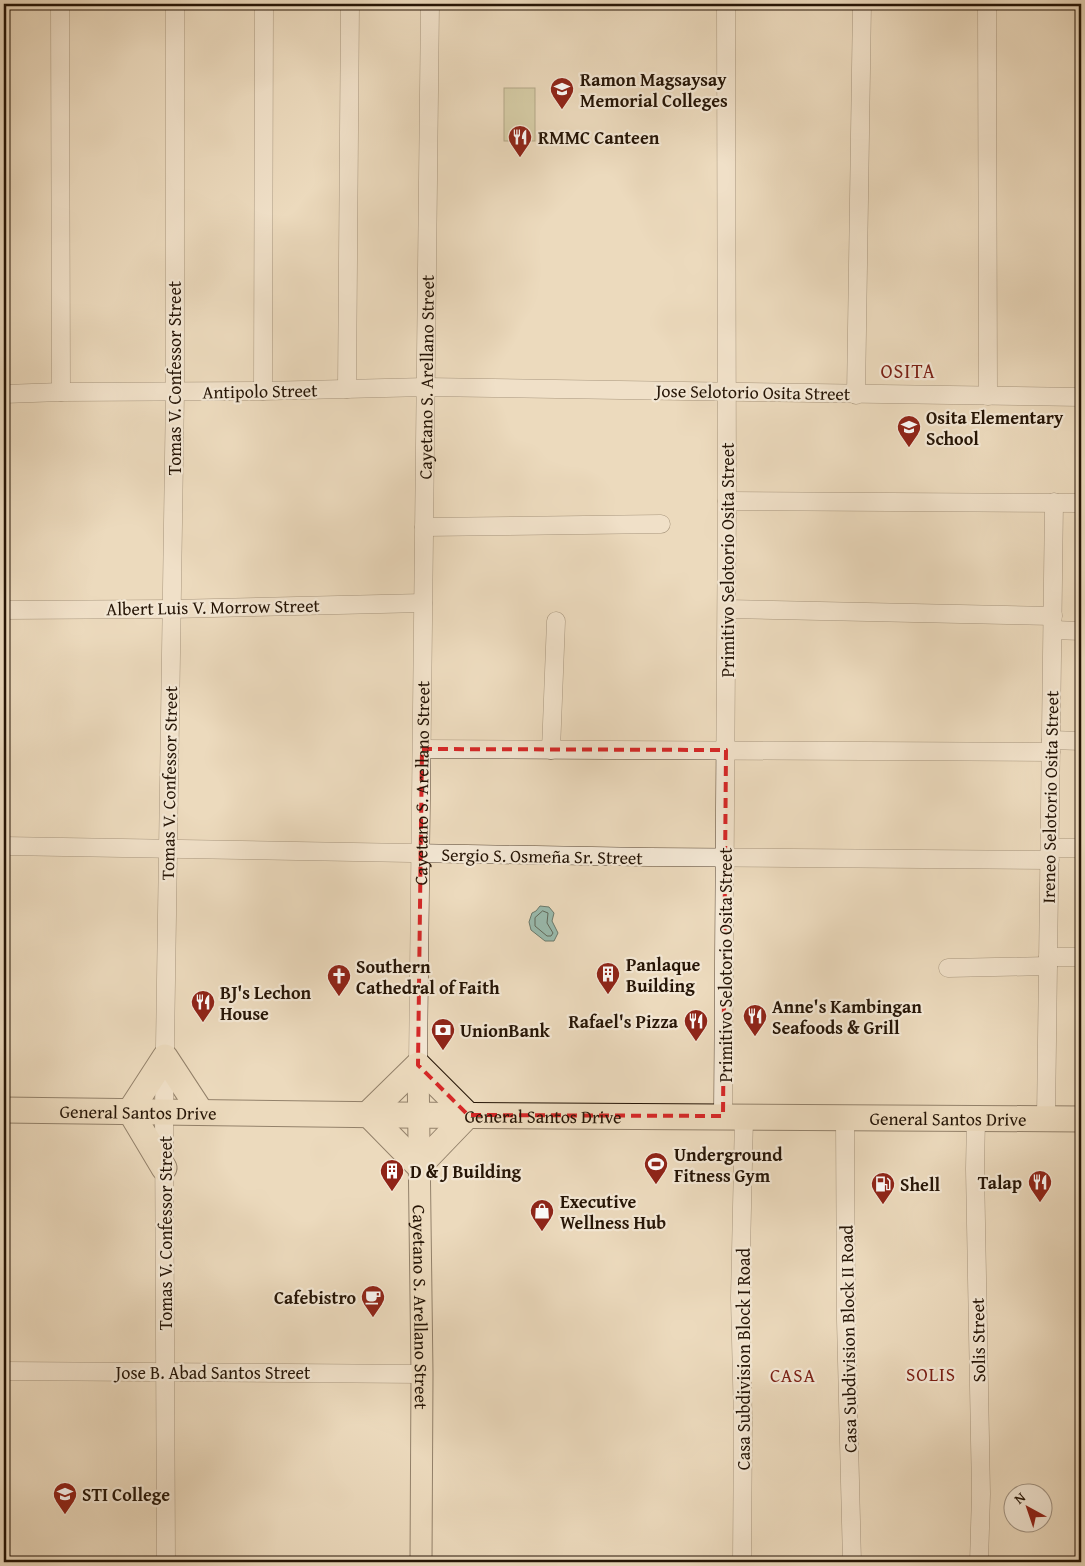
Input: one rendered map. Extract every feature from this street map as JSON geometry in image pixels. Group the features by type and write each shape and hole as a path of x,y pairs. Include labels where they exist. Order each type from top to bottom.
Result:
{"highway":[{"path":"164,1168 130,1111 165,1056 201,1112"},
{"path":"418,1065 468,1115 419,1166 368,1114 418,1065"},
{"name":"General Santos Drive","path":"4,1110 418,1115 1081,1119"}],"main road":[{"name":"Cayetano S. Arellano Street","path":"418,1065 422,1374 420,1562"}],"street":[{"path":"60,4 61,392"},
{"name":"Tomas V. Confessor Street","path":"166,1562 164,1112 175,392 175,4"},
{"path":"263,391 264,4"},
{"path":"347,389 350,4"},
{"name":"Cayetano S. Arellano Street","path":"418,1065 430,4"},
{"name":"Primitivo Selotorio Osita Street","path":"726,4 727,609 725,857 734,1116 744,1156"},
{"path":"856,394 862,4"},
{"path":"987,4 988,396"},
{"name":"Antipolo Street","path":"4,394 426,387"},
{"name":"Jose Selotorio Osita Street","path":"426,387 1081,397"},
{"path":"727,501 1081,503"},
{"name":"Ireneo Selotorio Osita Street","path":"1046,1118 1054,502"},
{"path":"424,526 661,524"},
{"name":"Albert Luis V. Morrow Street","path":"4,610 172,609 423,603"},
{"path":"727,609 1053,623 1081,631"},
{"path":"551,750 556,621"},
{"path":"422,749 726,750 1051,746 1081,741"},
{"name":"Sergio S. Osmeña Sr. Street","path":"4,846 420,854 725,857 1050,854 1081,848"},
{"path":"948,968 1048,962 1081,957"},
{"name":"Casa Subdivision Block II Road","path":"845,1117 846,1320 852,1562"},
{"name":"Solis Street","path":"976,1118 975,1169 981,1494 980,1562"},
{"name":"Casa Subdivision Block I Road","path":"742,1562 744,1420 740,1298 744,1156"},
{"name":"Jose B. Abad Santos Street","path":"4,1371 422,1374"}],"highlighted area":[{"path":"422,749 726,750 723,1116 468,1115 418,1065"}],"green space":[{"path":"504,88 535,88 535,141 504,141"}],"water":[{"path":"540,906 549,907 554,913 552,921 558,933 554,941 545,941 531,930 529,922 532,913"}],"place":[{"name":"Ramon Magsaysay Memorial Colleges","path":"562,110"},
{"name":"RMMC Canteen","path":"520,158"},
{"name":"Osita Elementary School","path":"909,448"},
{"name":"Panlaque Building","path":"608,995"},
{"name":"Southern Cathedral of Faith","path":"339,997"},
{"name":"BJ's Lechon House","path":"203,1023"},
{"name":"Anne's Kambingan Seafoods & Grill","path":"755,1037"},
{"name":"Rafael's Pizza","path":"696,1042"},
{"name":"UnionBank","path":"443,1051"},
{"name":"Underground Fitness Gym","path":"656,1185"},
{"name":"D & J Building","path":"392,1192"},
{"name":"Talap","path":"1040,1203"},
{"name":"Shell","path":"883,1205"},
{"name":"Executive Wellness Hub","path":"542,1232"},
{"name":"Cafebistro","path":"373,1318"},
{"name":"STI College","path":"65,1515"}],"district":[{"name":"OSITA","path":"908,370"},
{"name":"SOLIS","path":"931,1374"},
{"name":"CASA","path":"793,1375"}]}
